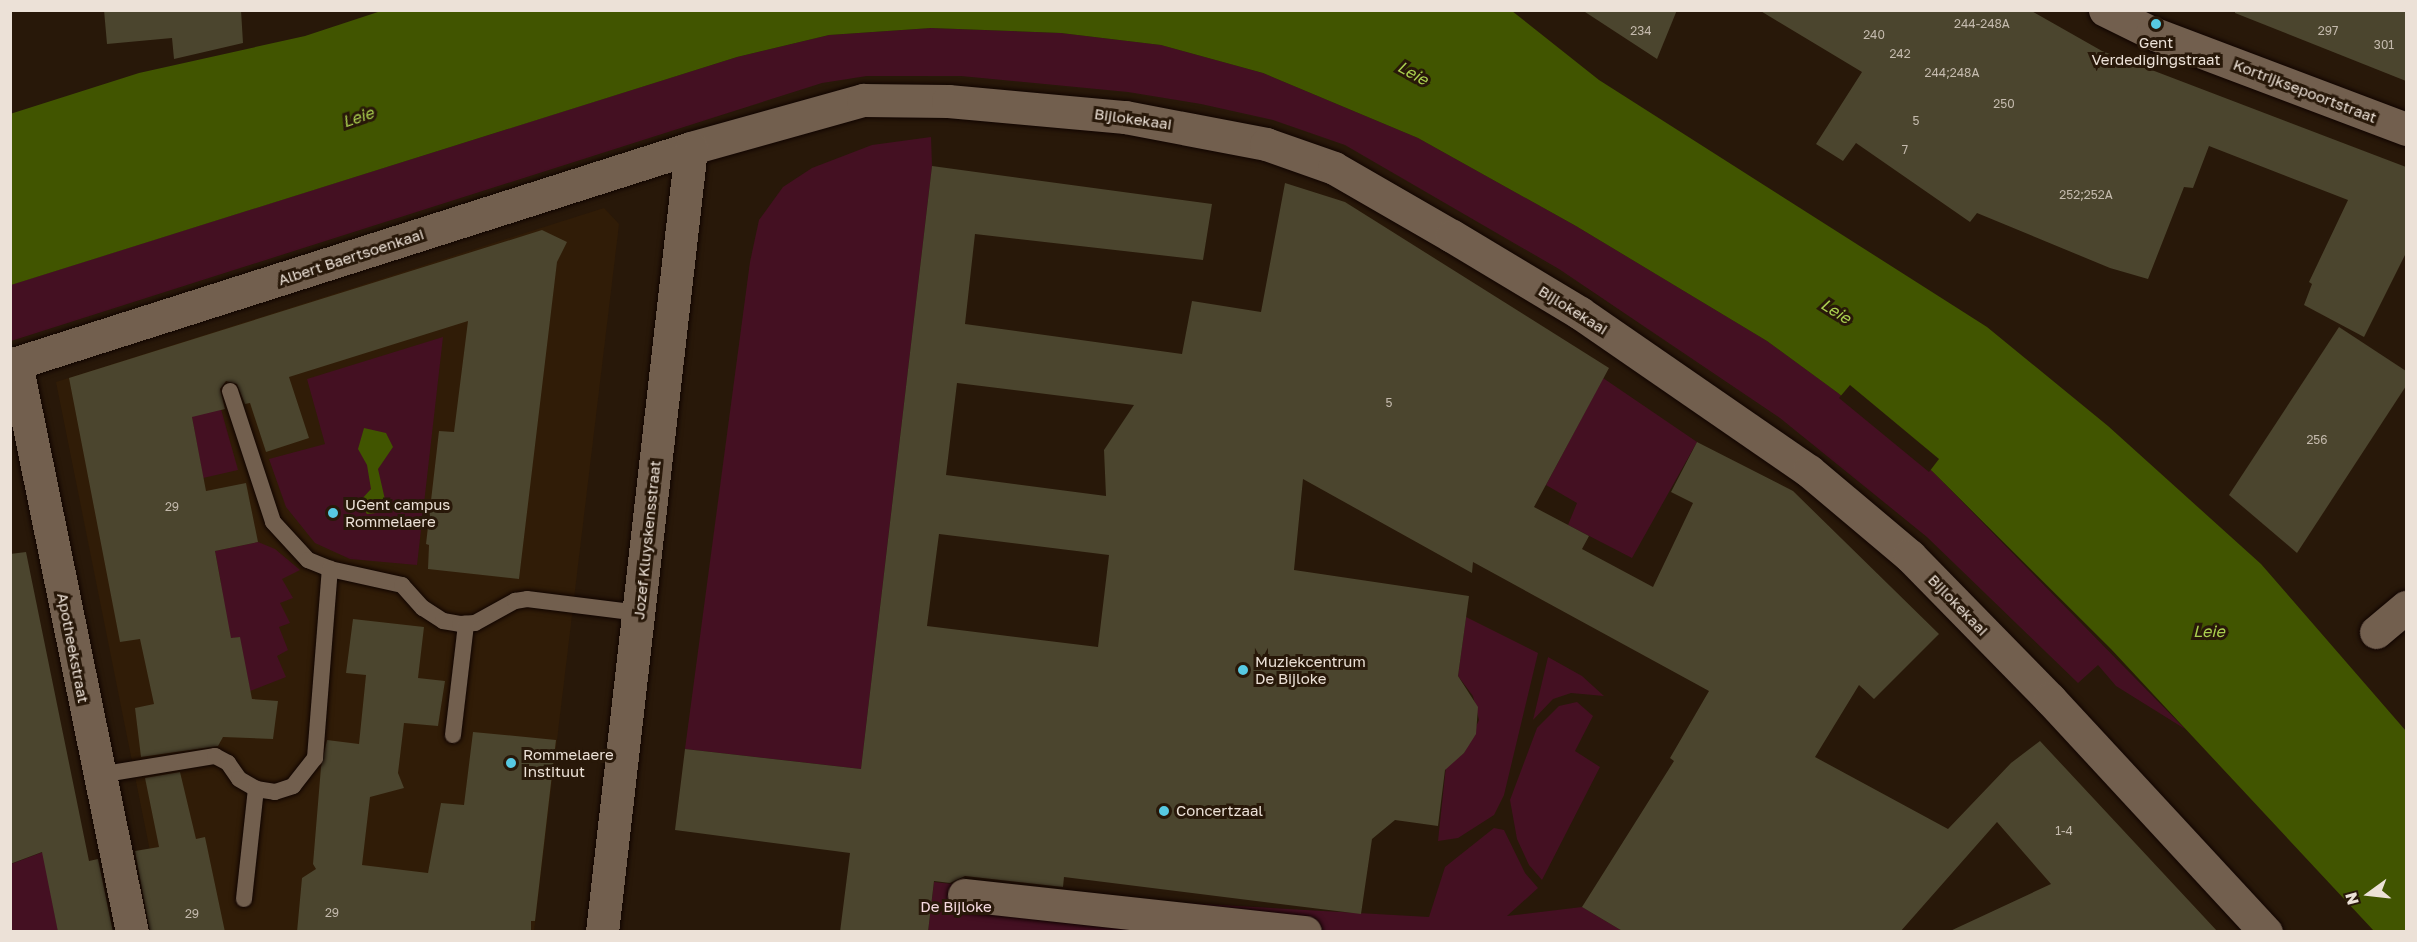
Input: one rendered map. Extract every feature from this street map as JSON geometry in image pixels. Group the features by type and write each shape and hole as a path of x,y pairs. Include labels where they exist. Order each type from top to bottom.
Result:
{"street":[{"name":"Kortrijksepoortstraat","path":"2105,10 2152,33 2406,129"},
{"name":"Bijlokekaai","path":"691,148 863,100 948,101 1125,117 1196,128 1266,144 1334,168 1580,313 1809,471 1910,556 2266,932"},
{"name":"Albert Baertsoenkaai","path":"13,364 691,148"},
{"name":"Jozef Kluyskensstraat","path":"602,932 691,148"},
{"name":"Apotheekstraat","path":"13,364 132,932"},
{"path":"2376,632 2406,608"},
{"path":"964,895 1305,932"}],"lane":[{"path":"230,391 273,522 308,560 330,569 402,585 423,608 443,621 466,624 490,617 515,601 527,599 639,613"},
{"path":"99,775 215,756 228,763 239,779 256,789 274,792 293,786 315,758 330,569"},
{"path":"453,735 466,624"},
{"path":"244,899 256,789"}],"shaded area":[{"name":"UGent campus Rommelaere","path":"604,208 619,224 534,931 166,931 56,382"}],"green space":[{"path":"931,28 1061,33 1161,45 1263,73 1418,138 1576,226 1767,341 1838,393 1932,471 2185,729 2116,686 2098,665 2078,683 1927,537 1780,418 1559,269 1345,145 1273,120 1201,104 1128,92 961,76 867,76 822,83 11,341 10,285 737,57 829,35"},
{"path":"931,137 932,166 861,769 685,749 750,262 759,220 783,187 812,168 872,145"},
{"path":"443,337 417,565 350,559 315,543 286,507 269,459 325,444 307,379"},
{"path":"1603,378 1697,442 1632,558 1568,525 1577,503 1546,485"},
{"path":"217,395 238,470 203,478 192,417"},
{"path":"258,542 275,549 300,570 282,579 293,598 280,603 290,623 279,627 288,650 277,656 286,677 250,691 239,637 198,645 221,583 215,551"},
{"path":"1466,617 1538,653 1504,795 1494,815 1458,838 1438,841 1446,766 1464,753 1479,720 1473,696 1458,676"},
{"path":"1548,657 1582,676 1604,696 1571,693 1553,699 1533,720"},
{"path":"1577,702 1593,716 1575,751 1600,767 1542,880 1529,865 1517,839 1510,800 1537,728 1559,706"},
{"name":"De Bijloke","path":"1494,828 1504,830 1525,873 1538,888 1507,916 1582,907 1624,932 928,932 934,882 1061,896 1429,917 1445,867"},
{"path":"43,852 58,931 11,932 11,864"}],"water":[{"name":"Leie","path":"381,11 1512,11 1599,80 1987,327 2108,426 2261,564 2406,731 2406,931 2374,931 2111,649 1932,471 1838,393 1767,341 1576,226 1418,138 1263,73 1161,45 1061,33 931,28 829,35 737,57 11,285 10,114 139,73 305,36"},
{"path":"364,428 386,433 393,447 378,469 386,504 376,513 367,514 359,502 371,489 367,465 358,449"}],"pier":[{"path":"1850,385 1939,459 1929,472 1839,398"}],"building":[{"path":"104,10 241,10 243,43 174,59 172,38 107,44"},
{"path":"1582,10 1677,10 1657,59"},
{"path":"1759,10 2030,10 2102,51 2406,167 2406,253 2364,337 2304,305 2312,284 2309,282 2348,200 2209,146 2193,188 2184,187 2148,279 2110,268 1977,213 1970,222 1856,143 1843,161 1816,144 1862,72"},
{"path":"2235,10 2406,10 2406,81 2235,13"},
{"path":"932,166 1212,204 1203,260 975,234 965,324 1182,354 1192,301 1261,312 1285,183 1345,202 1609,368 1534,507 1589,536 1582,549 1653,587 1693,503 1671,492 1697,442 1793,491 1939,634 1874,699 1859,685 1815,757 1948,829 2011,763 2040,741 2218,932 1948,932 2051,884 1997,822 1900,932 1624,932 1582,907 1674,761 1670,758 1709,691 1473,562 1472,573 1303,479 1294,570 1469,596 1458,676 1478,707 1476,734 1464,753 1445,770 1438,826 1395,820 1372,839 1361,914 1064,877 1063,887 965,876 950,883 934,881 928,932 840,932 850,853 675,830 685,749 861,769","holes":["957,383 1134,405 1104,450 1106,496 946,475","939,534 1109,555 1098,647 927,626"]},
{"path":"542,230 567,242 557,262 519,579 428,569 429,545 426,544 439,431 454,432 468,321 289,377 309,438 266,452 250,403 245,404 237,384 226,381 220,389 225,409 192,417 206,491 246,483 258,542 215,551 231,638 240,637 252,699 278,701 273,739 223,737 218,746 141,757 135,708 154,704 140,639 120,642 69,378"},
{"path":"2339,327 2406,371 2406,386 2297,553 2229,495"},
{"path":"26,552 89,861 98,859 113,932 58,932 42,852 10,864 10,554"},
{"path":"353,619 424,627 418,678 445,681 438,726 404,723 398,773 404,788 370,797 362,865 428,873 441,803 464,805 473,732 556,740 535,921 531,921 531,932 297,932 302,878 316,869 313,864 321,767 327,740 359,744 366,675 346,673"},
{"path":"180,772 196,839 205,837 225,932 150,932 135,851 159,847 145,778"}],"place":[{"name":"Gent Verdedigingstraat","path":"2156,24"},
{"name":"UGent campus Rommelaere","path":"333,513"},
{"name":"Muziekcentrum De Bijloke","path":"1243,670"},
{"name":"Rommelaere Instituut","path":"511,763"},
{"name":"Concertzaal","path":"1164,811"}]}
